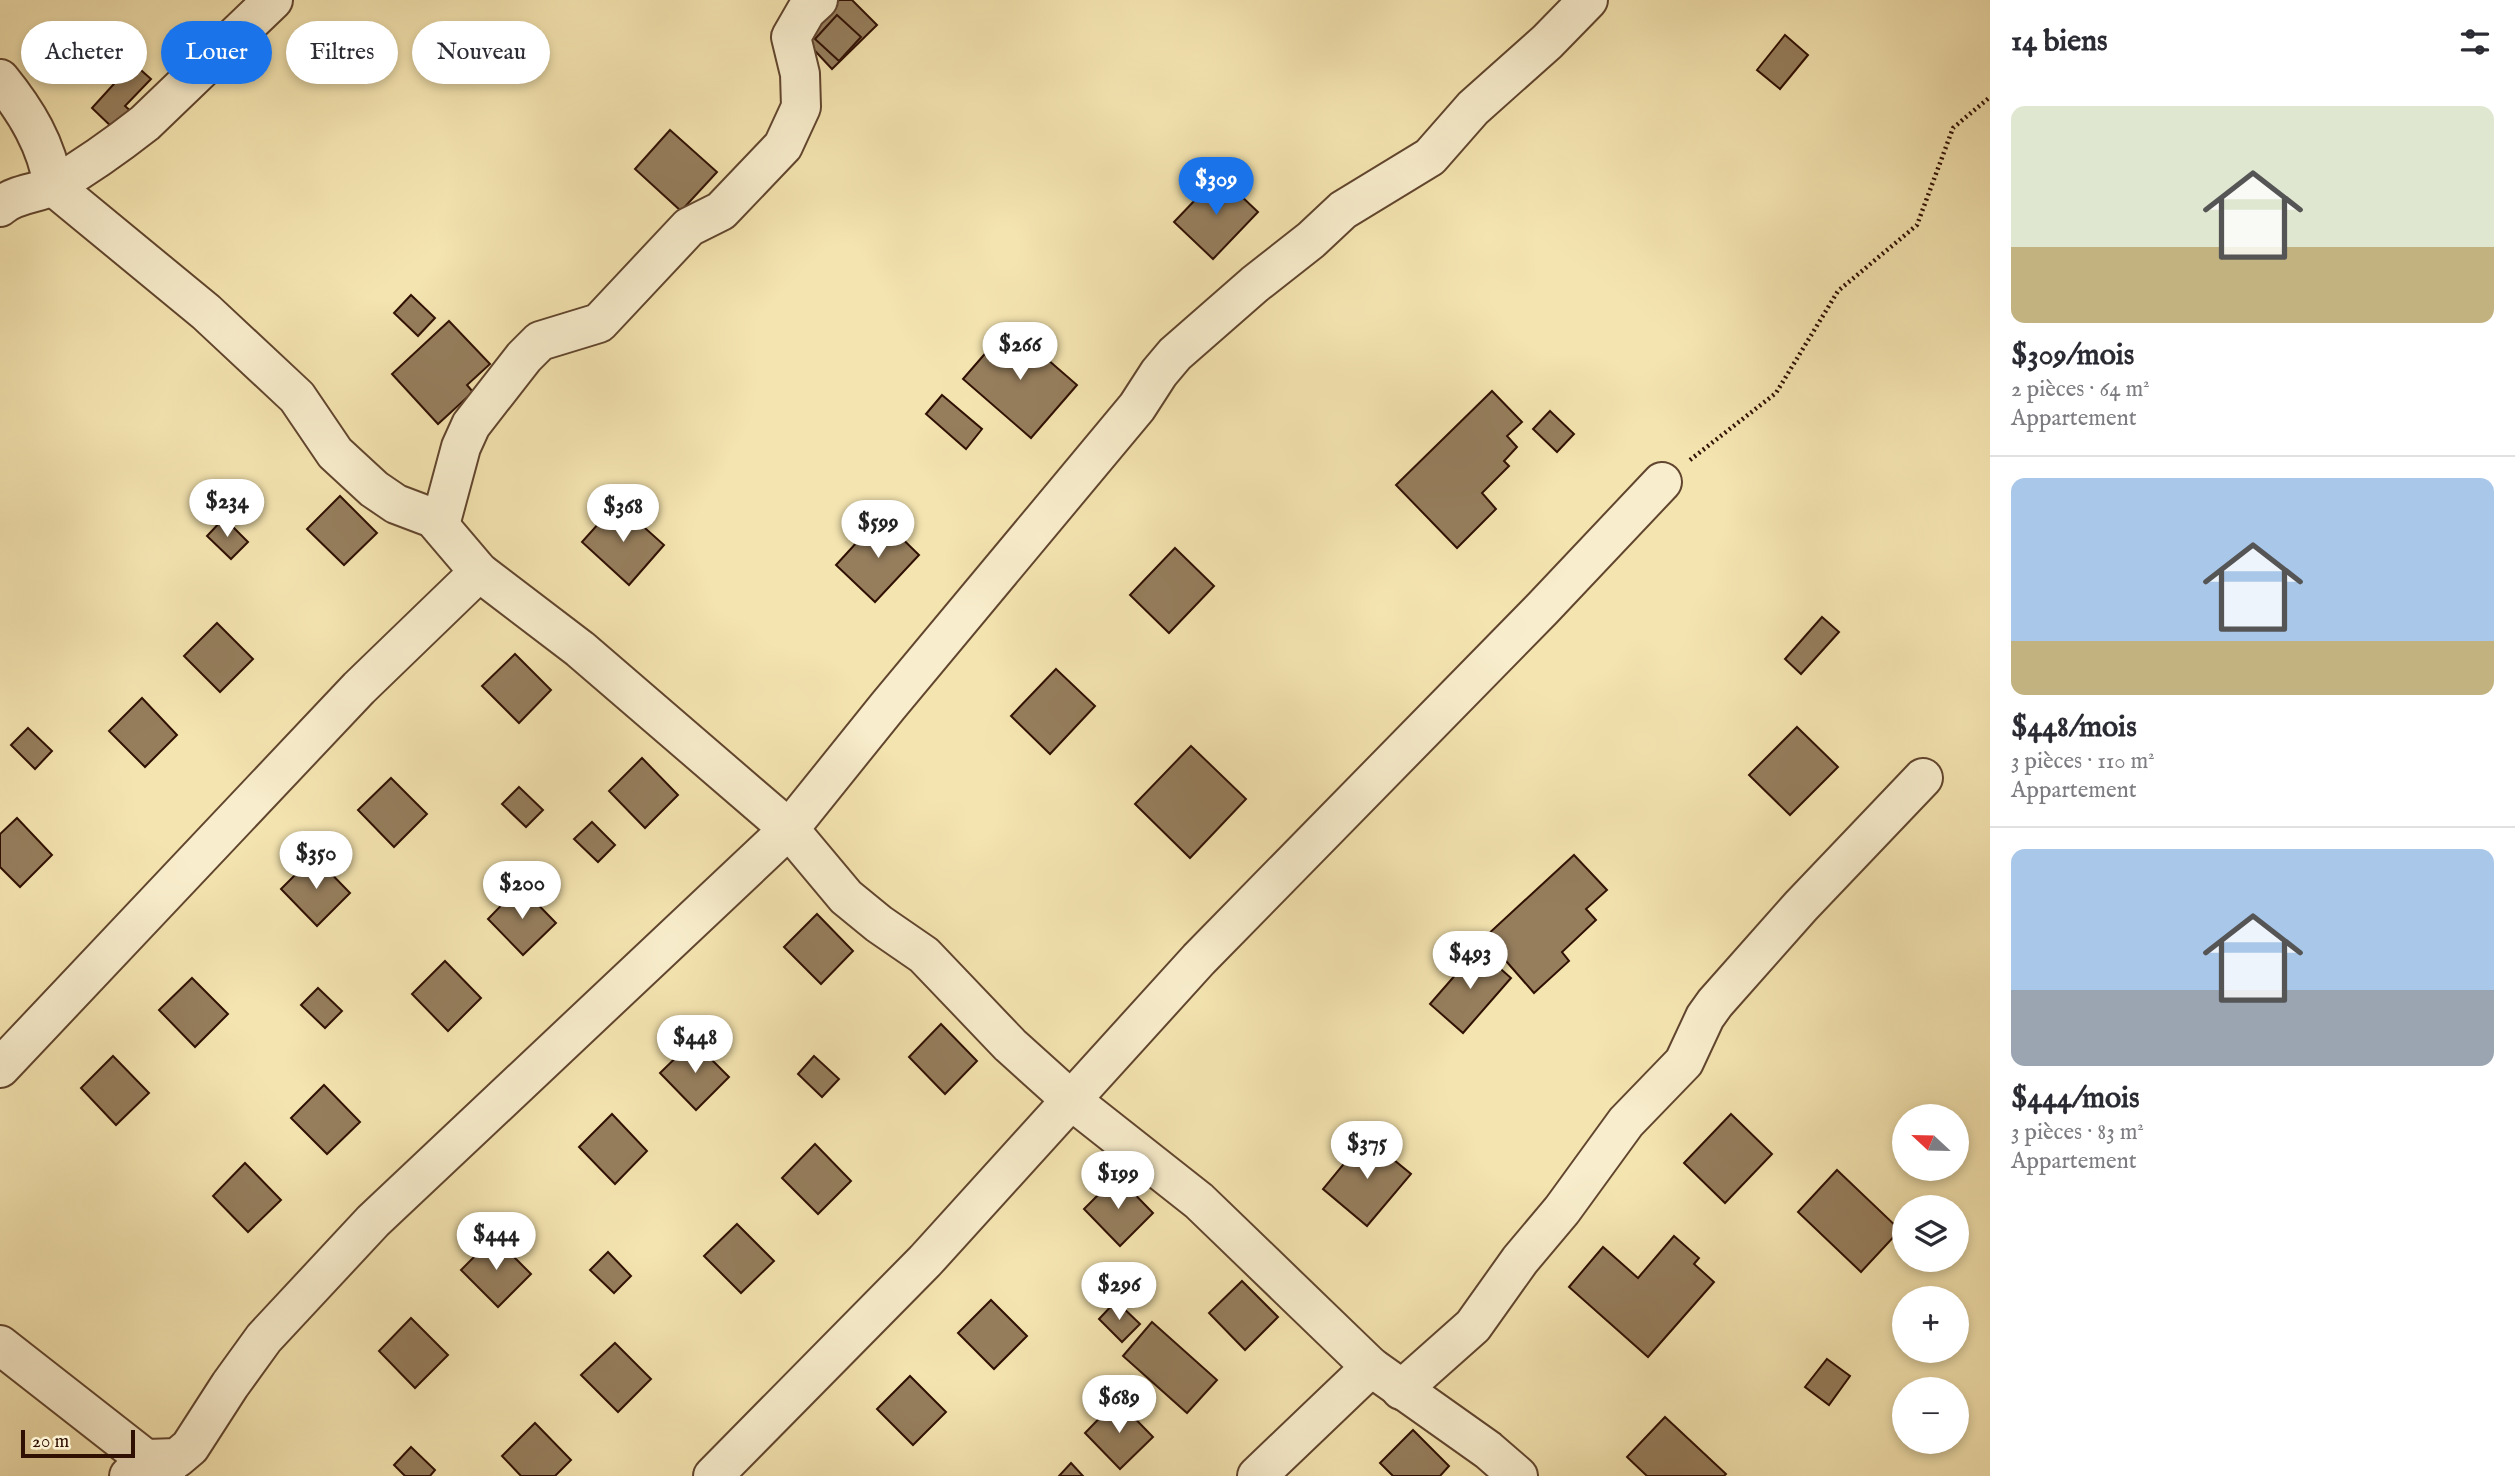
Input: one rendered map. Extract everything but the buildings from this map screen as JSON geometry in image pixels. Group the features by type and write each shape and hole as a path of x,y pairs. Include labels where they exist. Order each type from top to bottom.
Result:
{"street":[{"path":"0,207 12,198 53,186 145,123 273,0"},
{"path":"440,525 461,447 471,425 524,357 540,341 599,323 689,227 722,211 783,146 801,107 800,74 792,37 806,11 818,0"},
{"path":"0,1345 148,1470 177,1458 190,1447 264,1338 373,1221 789,829 1137,407 1175,354 1255,284 1311,240 1342,209 1430,157 1473,108 1588,0"},
{"path":"0,79 35,129 50,165 53,186 206,312 297,397 335,453 374,489 396,504 433,518 480,572 580,649 789,829 846,897 924,955 1010,1045 1071,1100 1199,1201 1386,1379 1488,1450 1518,1476"},
{"path":"713,1476 925,1261 1199,959 1542,609 1662,482"},
{"path":"0,1068 359,688 480,572"},
{"path":"1257,1476 1386,1379 1473,1326 1626,1122 1684,1062 1705,1017 1715,1003 1801,906 1923,778"}],"path":[{"path":"1662,482 1776,393 1838,290 1917,225 1953,128 1990,97"}]}
